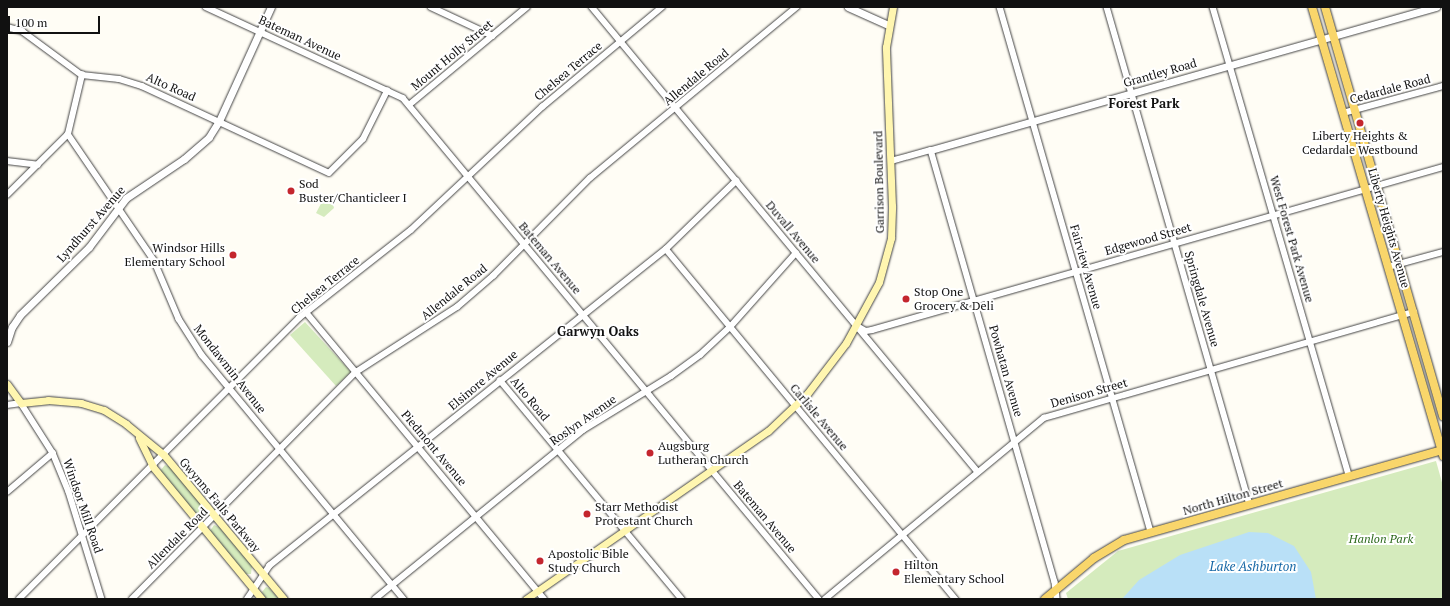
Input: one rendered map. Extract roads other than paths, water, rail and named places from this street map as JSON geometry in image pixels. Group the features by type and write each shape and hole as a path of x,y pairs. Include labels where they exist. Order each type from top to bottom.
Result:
{"main road":[{"name":"Garrison Boulevard","path":"526,599 768,431 796,406 824,374 857,326 879,282 889,252 892,226 891,161 886,64 888,24 893,7"},
{"name":"Liberty Heights Avenue","path":"1312,7 1442,452"},
{"name":"Liberty Heights Avenue","path":"1325,7 1443,416"},
{"name":"Windsor Mill Road","path":"7,384 21,403"},
{"name":"Gwynns Falls Parkway","path":"21,403 48,400 81,403 115,416 164,455 284,599"},
{"name":"Gwynns Falls Parkway","path":"134,432 153,467 262,599"},
{"name":"North Hilton Street","path":"1045,599 1106,550 1124,540 1349,476 1442,452"}],"street":[{"name":"Bateman Avenue","path":"206,7 403,98 819,599"},
{"name":"Lyndhurst Avenue","path":"7,342 12,327 20,315 89,246 118,207 134,191 202,145 219,121 271,7"},
{"path":"431,7 493,36"},
{"name":"Mount Holly Street","path":"409,105 527,7"},
{"name":"Duvall Avenue","path":"592,7 978,472"},
{"name":"Chelsea Terrace","path":"19,599 153,467 306,312 411,230 542,107 662,7"},
{"name":"Allendale Road","path":"132,599 356,372 457,307 493,276 590,178 797,7"},
{"path":"848,7 888,24"},
{"name":"Fairview Avenue","path":"1000,7 1151,532"},
{"name":"Springdale Avenue","path":"1107,7 1250,505"},
{"name":"West Forest Park Avenue","path":"1213,7 1349,476"},
{"name":"Grantley Road","path":"891,161 1436,7"},
{"name":"Alto Road","path":"7,27 22,31 82,75 129,82 219,121 329,173 363,139 387,91"},
{"path":"7,195 68,134 82,75"},
{"name":"Cedardale Road","path":"1343,113 1443,86"},
{"name":"Mondawmin Avenue","path":"68,134 154,260 185,330 230,389 404,599"},
{"name":"Powhatan Avenue","path":"931,150 975,300 1056,590 1057,599"},
{"path":"7,161 38,164"},
{"name":"Edgewood Street","path":"857,326 866,331 1443,167"},
{"name":"Elsinore Avenue","path":"247,599 262,573 582,314 666,249 736,181"},
{"name":"Carlisle Avenue","path":"666,249 956,599"},
{"path":"1388,267 1443,252"},
{"name":"Roslyn Avenue","path":"375,599 477,518 558,450 598,420 686,366 730,327 796,253"},
{"name":"Piedmont Avenue","path":"306,312 544,599"},
{"name":"Denison Street","path":"824,599 1014,441 1044,418 1414,312"},
{"name":"Alto Road","path":"500,380 682,599"},
{"name":"Gwynns Falls Parkway","path":"7,405 21,403"},
{"name":"Windsor Mill Road","path":"21,403 53,453 102,599"},
{"path":"7,492 53,453"}],"water":[{"name":"Lake Ashburton","path":"1249,532 1268,533 1294,546 1311,572 1316,599 1122,599 1139,580 1180,555"}],"place":[{"name":"Liberty Heights & Cedardale Westbound","path":"1360,123"},
{"name":"Sod Buster/Chanticleer I","path":"291,191"},
{"name":"Windsor Hills Elementary School","path":"233,255"},
{"name":"Stop One Grocery & Deli","path":"906,299"},
{"name":"Augsburg Lutheran Church","path":"650,453"},
{"name":"Starr Methodist Protestant Church","path":"587,514"},
{"name":"Apostolic Bible Study Church","path":"540,561"},
{"name":"Hilton Elementary School","path":"896,572"}],"district":[{"name":"Forest Park","path":"1144,103"},
{"name":"Garwyn Oaks","path":"598,331"}],"park label":[{"name":"Hanlon Park","path":"1381,539"}]}
